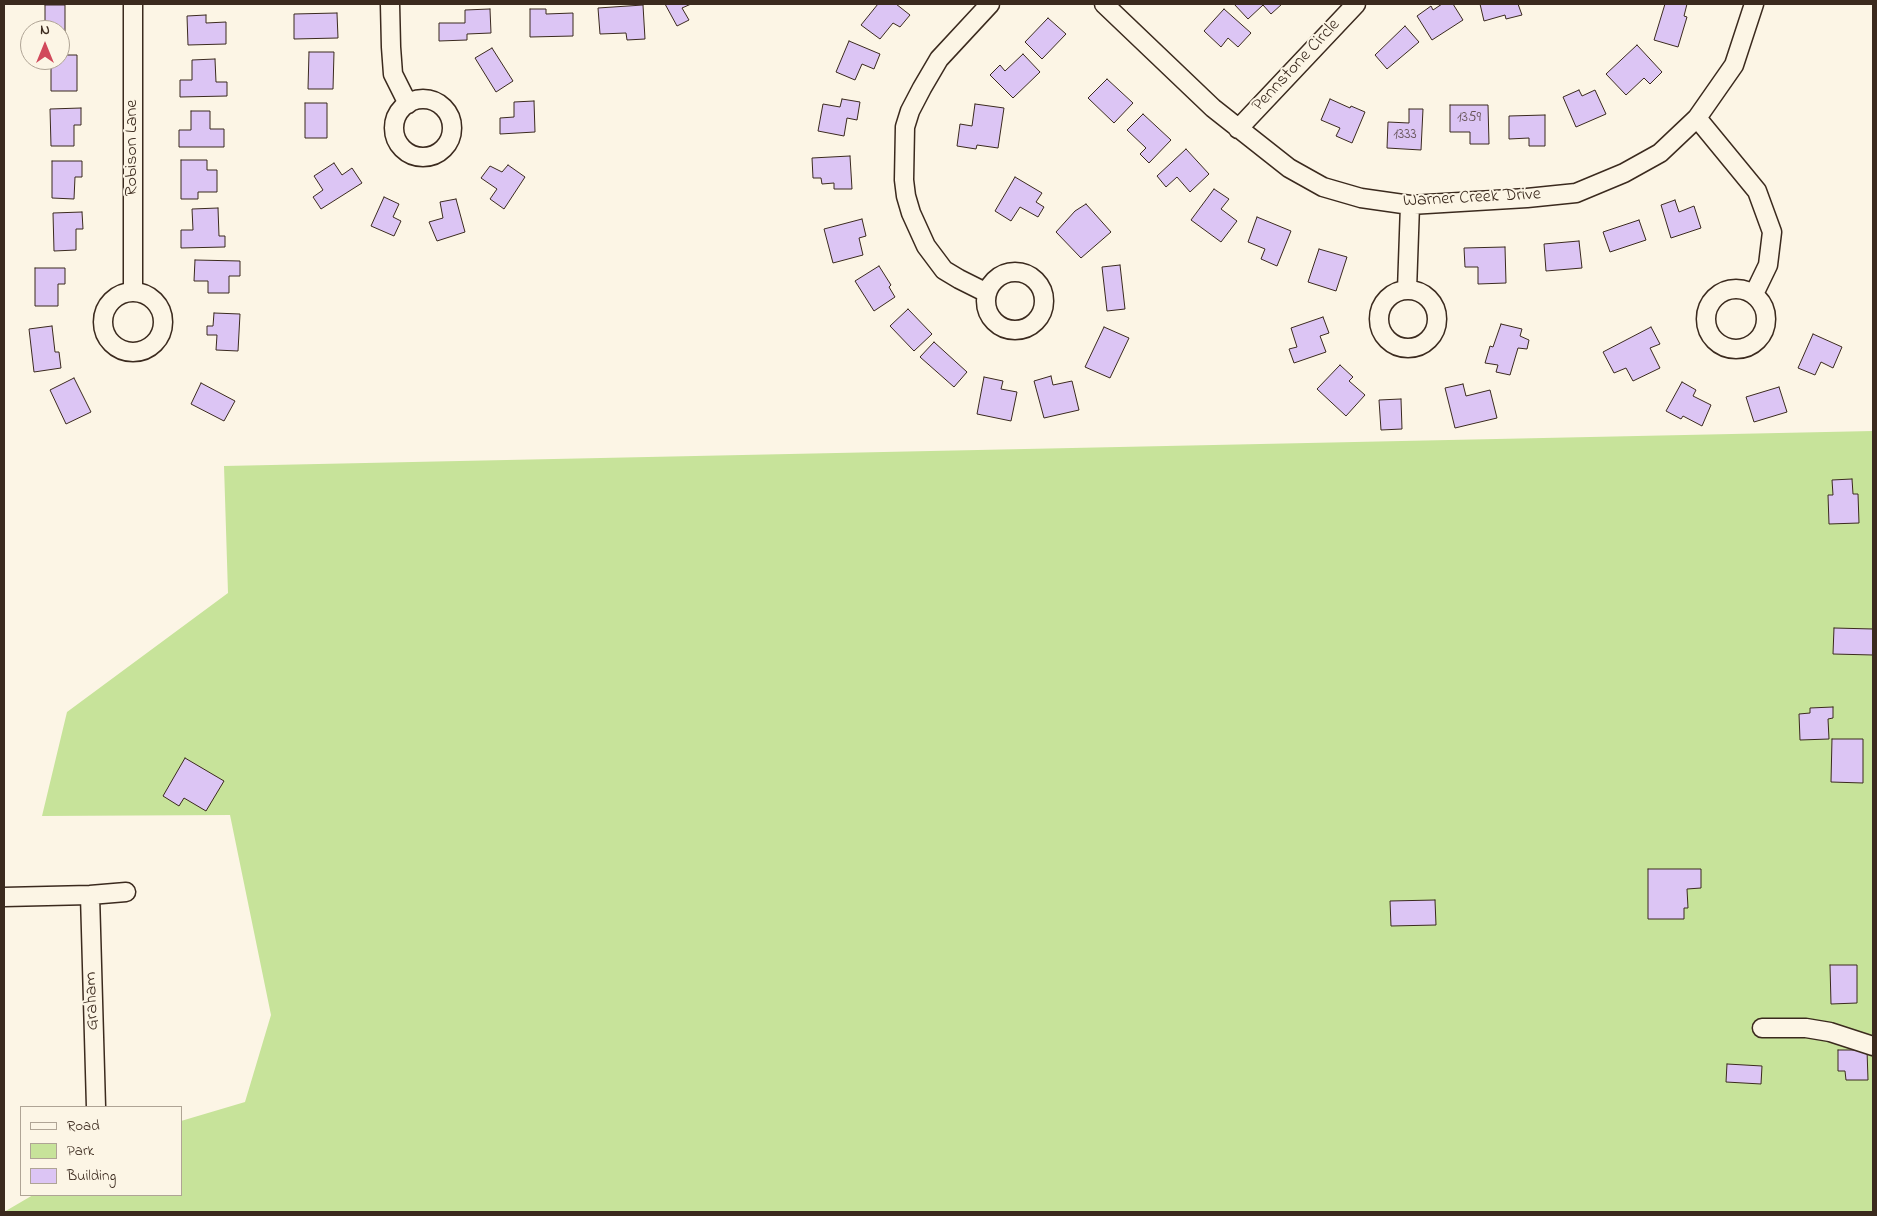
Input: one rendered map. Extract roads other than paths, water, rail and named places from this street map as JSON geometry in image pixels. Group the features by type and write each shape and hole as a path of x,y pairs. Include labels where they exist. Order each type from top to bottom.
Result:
{"street":[{"name":"Robison Lane","path":"133,4 133,292"},
{"path":"390,4 394,74 408,104"},
{"path":"987,293 944,270 926,246 911,213 904,180 905,127 910,111 939,60 990,4"},
{"name":"Warner Creek Drive","path":"1104,4 1213,108 1289,168 1323,187 1361,198 1410,205 1576,193 1624,174 1660,152 1698,118 1734,65 1754,4"},
{"name":"Pennstone Circle","path":"1238,129 1356,4"},
{"path":"1698,118 1757,191 1772,232 1768,265 1754,294"},
{"path":"1407,290 1410,205"},
{"path":"4,897 90,895 126,892"},
{"name":"Graham","path":"90,895 96,1106"},
{"path":"1762,1028 1806,1028 1830,1032 1873,1046"}]}
